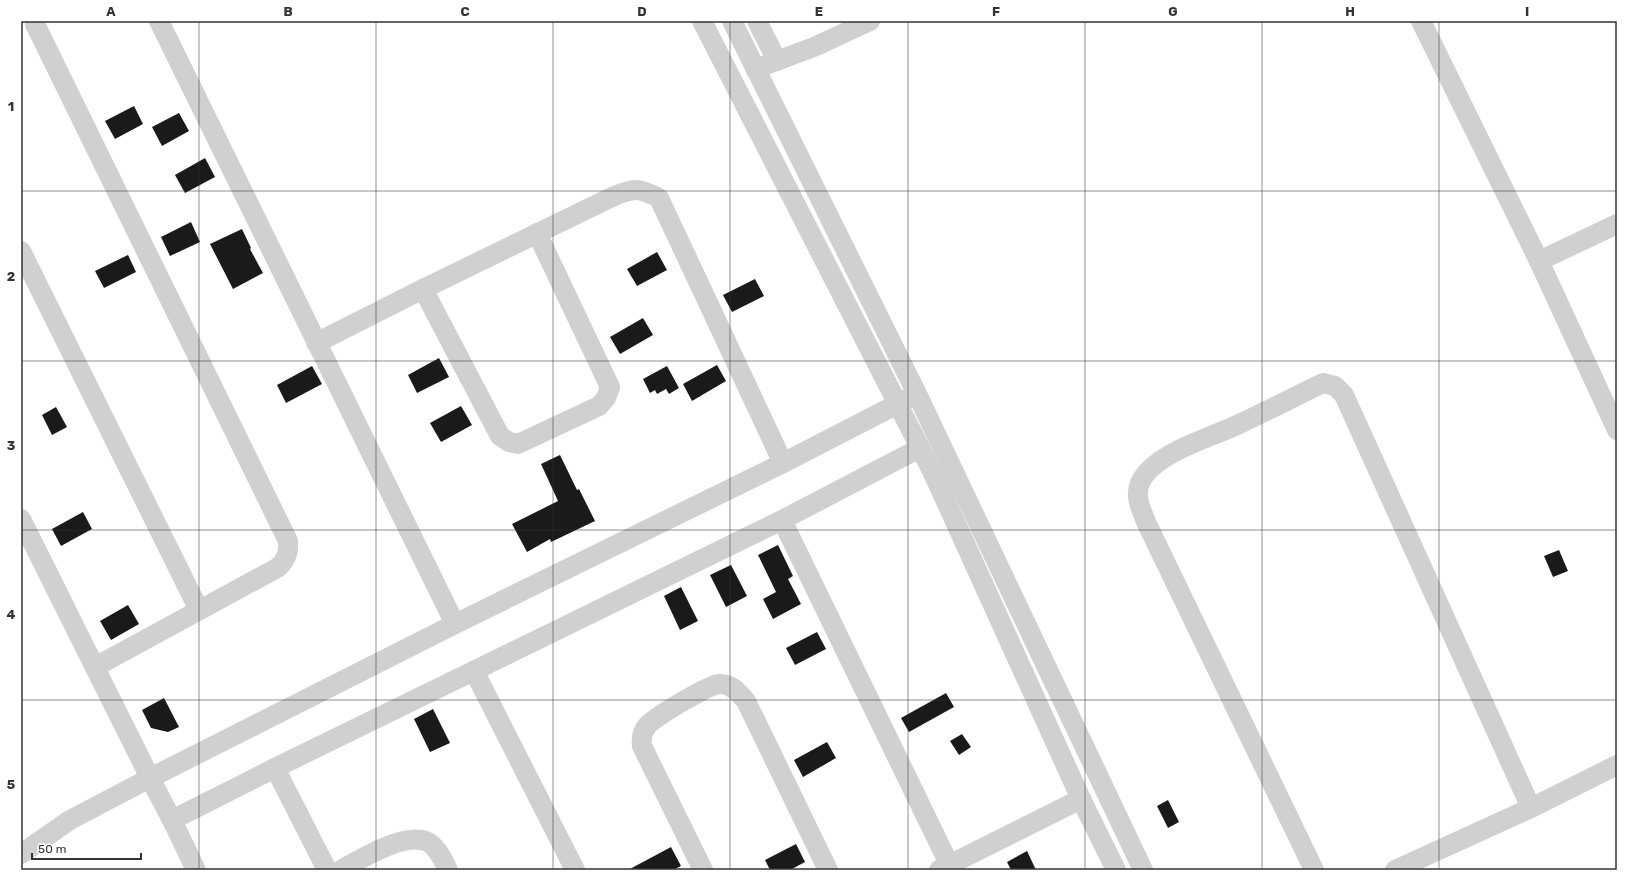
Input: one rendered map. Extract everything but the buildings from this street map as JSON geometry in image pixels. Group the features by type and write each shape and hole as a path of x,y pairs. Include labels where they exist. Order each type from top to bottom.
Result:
{"street":[{"path":"159,21 455,624"},
{"path":"702,21 943,494 1081,799 1116,870"},
{"path":"732,21 917,394 1143,870"},
{"path":"757,21 777,61"},
{"path":"755,69 814,47 870,21"},
{"path":"1421,21 1539,261 1617,430"},
{"path":"32,25 288,541 289,549 283,563 277,568 95,667"},
{"path":"316,343 537,233 630,190 644,190 659,198 783,463"},
{"path":"1539,261 1617,224"},
{"path":"423,289 500,436 509,442 518,444 599,406 606,398 610,388 537,233"},
{"path":"21,251 199,610"},
{"path":"1314,870 1147,524 1138,503 1138,493 1139,484 1145,474 1154,465 1180,449 1236,425 1323,383 1335,386 1344,395 1531,808"},
{"path":"21,854 70,820 150,778 455,624 783,463 917,394"},
{"path":"172,820 782,520 920,448"},
{"path":"21,519 196,870"},
{"path":"782,520 944,867 1081,799"},
{"path":"474,671 574,870"},
{"path":"703,870 642,746 641,740 648,724 676,705 718,684 728,685 738,692 746,701 828,870"},
{"path":"1395,870 1531,808 1617,765"},
{"path":"276,768 327,870"},
{"path":"341,870 382,849 414,839 429,843 434,847 448,870"}]}
